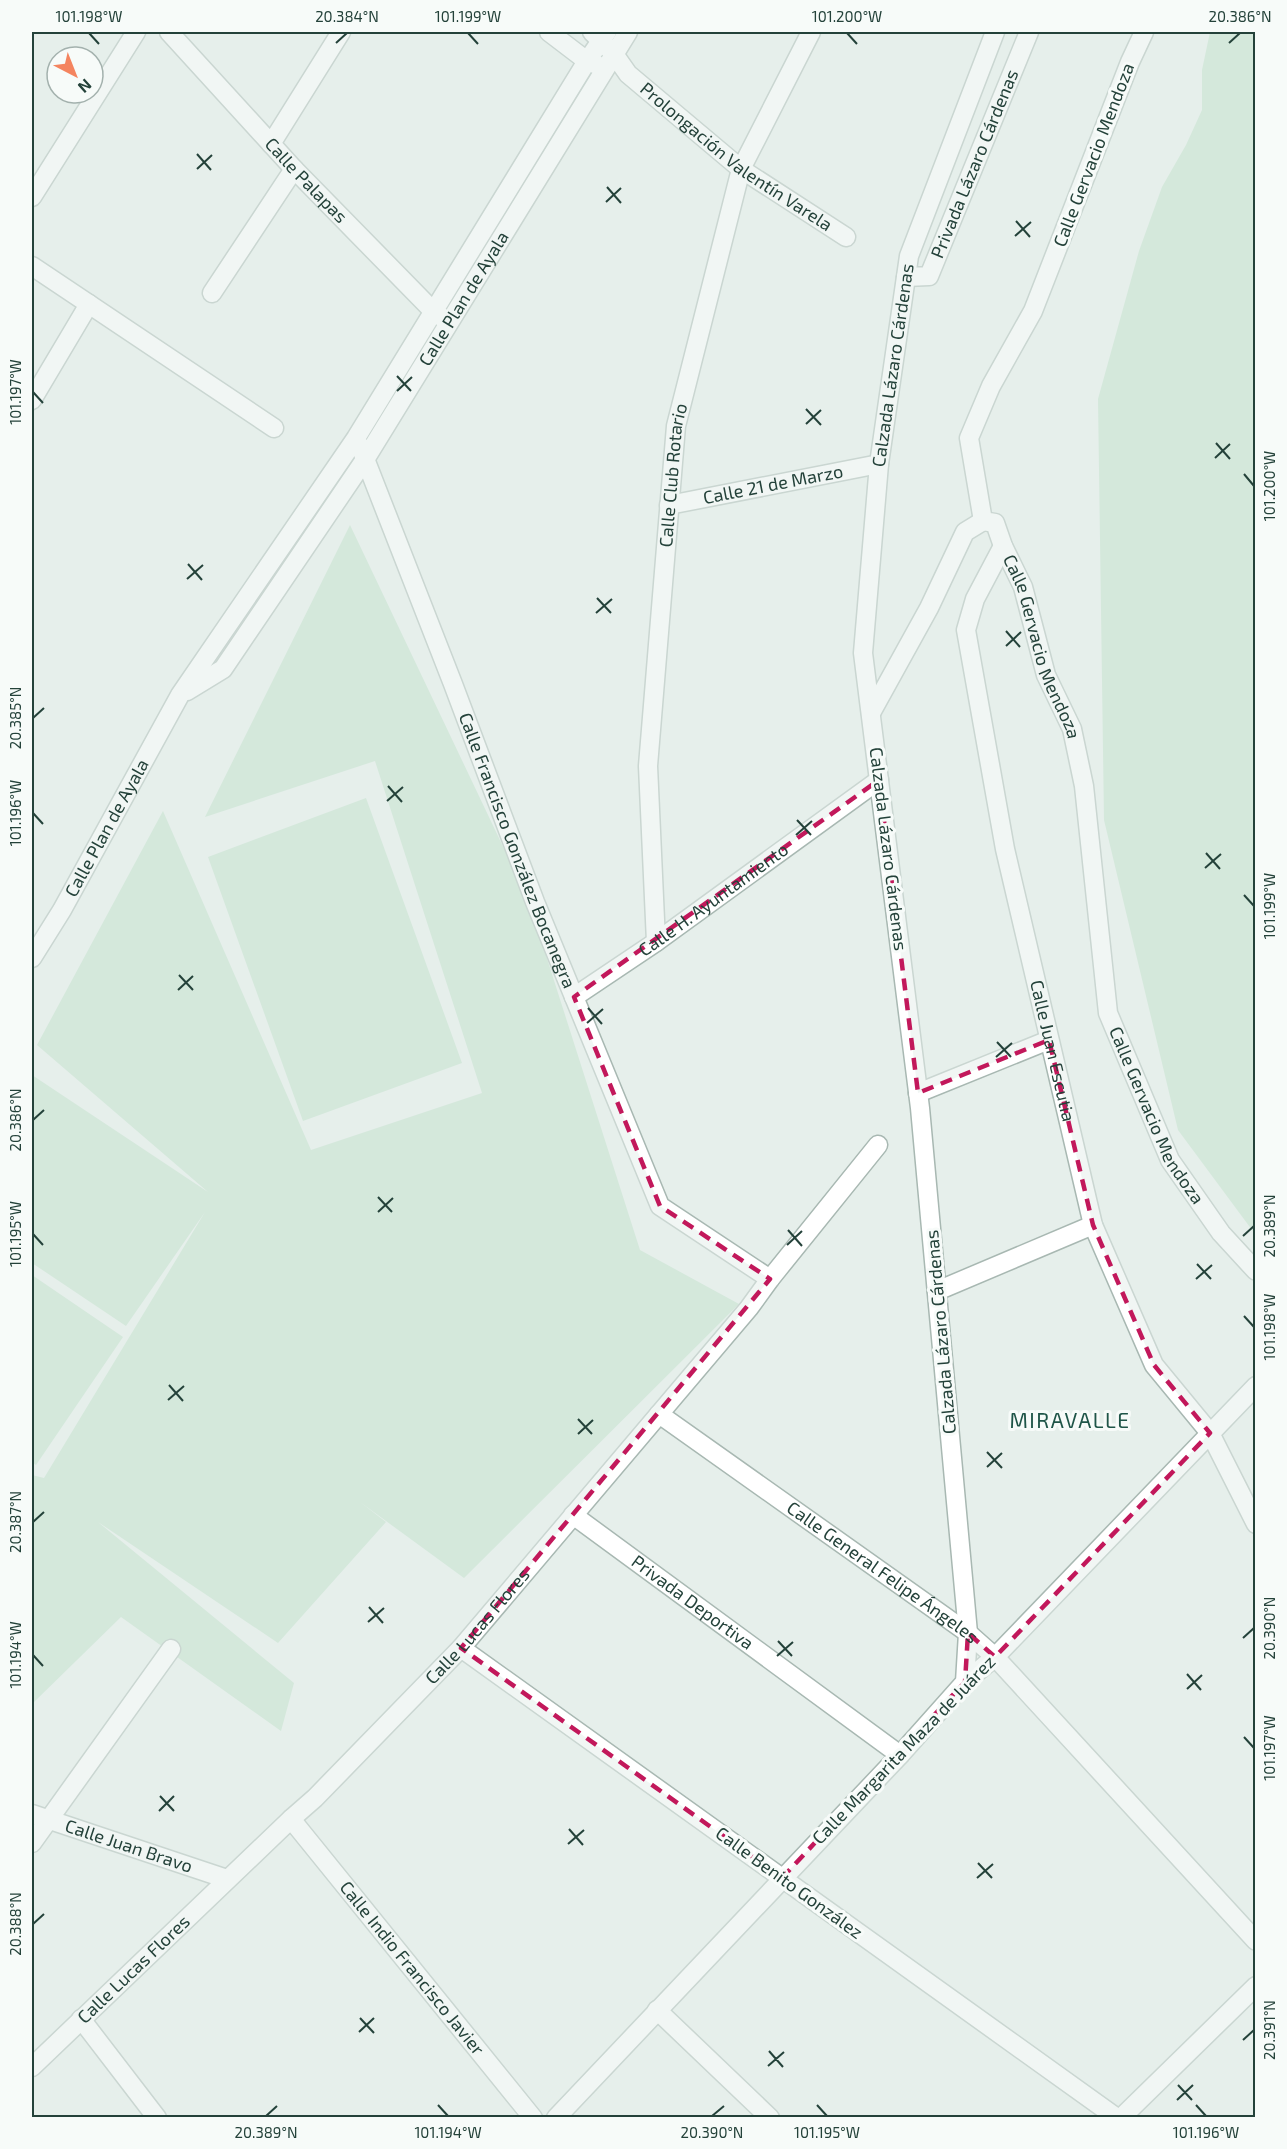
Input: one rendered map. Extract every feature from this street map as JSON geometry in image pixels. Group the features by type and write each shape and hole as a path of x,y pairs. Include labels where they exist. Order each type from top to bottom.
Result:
{"street":[{"path":"32,197 136,32"},
{"name":"Calle Palapas","path":"169,32 294,169 442,317"},
{"path":"272,144 341,32"},
{"name":"Prolongación Valentín Varela","path":"549,32 587,61 610,61 741,169 846,237"},
{"name":"Calle Plan de Ayala","path":"32,958 62,910 180,695 442,317 628,32"},
{"name":"Calle Club Rotario","path":"656,942 648,766 676,426 741,169 811,32"},
{"name":"Calzada Lázaro Cárdenas","path":"965,1682 968,1633 918,1093 863,653 879,464 909,256 995,32"},
{"name":"Privada Lázaro Cárdenas","path":"906,277 930,276 1029,32"},
{"name":"Calle Gervacio Mendoza","path":"1144,32 1130,62 1033,311 990,386 969,438 983,521 995,523 1003,546 1023,587 1046,675 1072,729 1084,786 1108,1013 1170,1160 1221,1233 1256,1271"},
{"path":"600,34 610,61"},
{"name":"Calle Plan de Ayala","path":"180,695 223,669 366,459 442,317 587,61 600,34"},
{"path":"212,293 294,169"},
{"path":"32,266 274,428"},
{"path":"32,400 89,304"},
{"name":"Calle Francisco González Bocanegra","path":"356,438 535,902 660,1206 770,1279"},
{"name":"Calle 21 de Marzo","path":"669,505 879,464"},
{"path":"871,713 929,608 965,532 983,521"},
{"name":"Calle Juan Escutia","path":"1003,546 975,599 966,630 1005,849 1093,1225 1154,1365 1210,1433 1256,1524"},
{"name":"Calle H. Ayuntamiento","path":"574,997 656,942 879,780"},
{"path":"918,1093 1049,1040"},
{"name":"Calle Lucas Flores","path":"32,2067 227,1879 315,1798 460,1648 749,1308 878,1145"},
{"path":"937,1291 1093,1225"},
{"name":"Calle Margarita Maza de Juárez","path":"555,2118 896,1759 965,1682 995,1657 1256,1386"},
{"name":"Calle General Felipe Ángeles","path":"659,1414 968,1633 995,1657 1256,1941"},
{"name":"Privada Deportiva","path":"569,1520 896,1759"},
{"name":"Calle Benito González","path":"460,1648 1119,2118"},
{"path":"32,1843 171,1649"},
{"name":"Calle Juan Bravo","path":"32,1814 227,1879"},
{"name":"Calle Indio Francisco Javier","path":"291,1819 533,2118"},
{"path":"1119,2118 1256,1986"},
{"path":"657,2010 770,2118"},
{"path":"81,2019 158,2118"}],"highlighted area":[{"path":"879,780 918,1093 1049,1040 1093,1225 1154,1365 1210,1433 995,1657 968,1633 965,1682 782,1878 461,1648 770,1279 660,1206 574,997"}],"green space":[{"path":"1210,32 1256,32 1255,1234 1178,1130 1104,820 1098,399 1139,251 1162,187 1186,145 1202,110 1202,70"},
{"path":"350,525 528,899 640,1250 739,1304 464,1578 360,1502 386,1522 278,1643 98,1522 294,1683 281,1731 121,1617 32,1704 32,1606 34,1602 32,1601 32,1475 44,1478 205,1212 126,1326 32,1263 32,1075 208,1192 37,1045 163,811 311,1150 482,1093 375,761 205,817"},
{"path":"366,798 462,1063 303,1121 208,857"},
{"path":"32,1275 123,1337 36,1465 32,1462"}],"district":[{"name":"MIRAVALLE","path":"1070,1421"}]}
